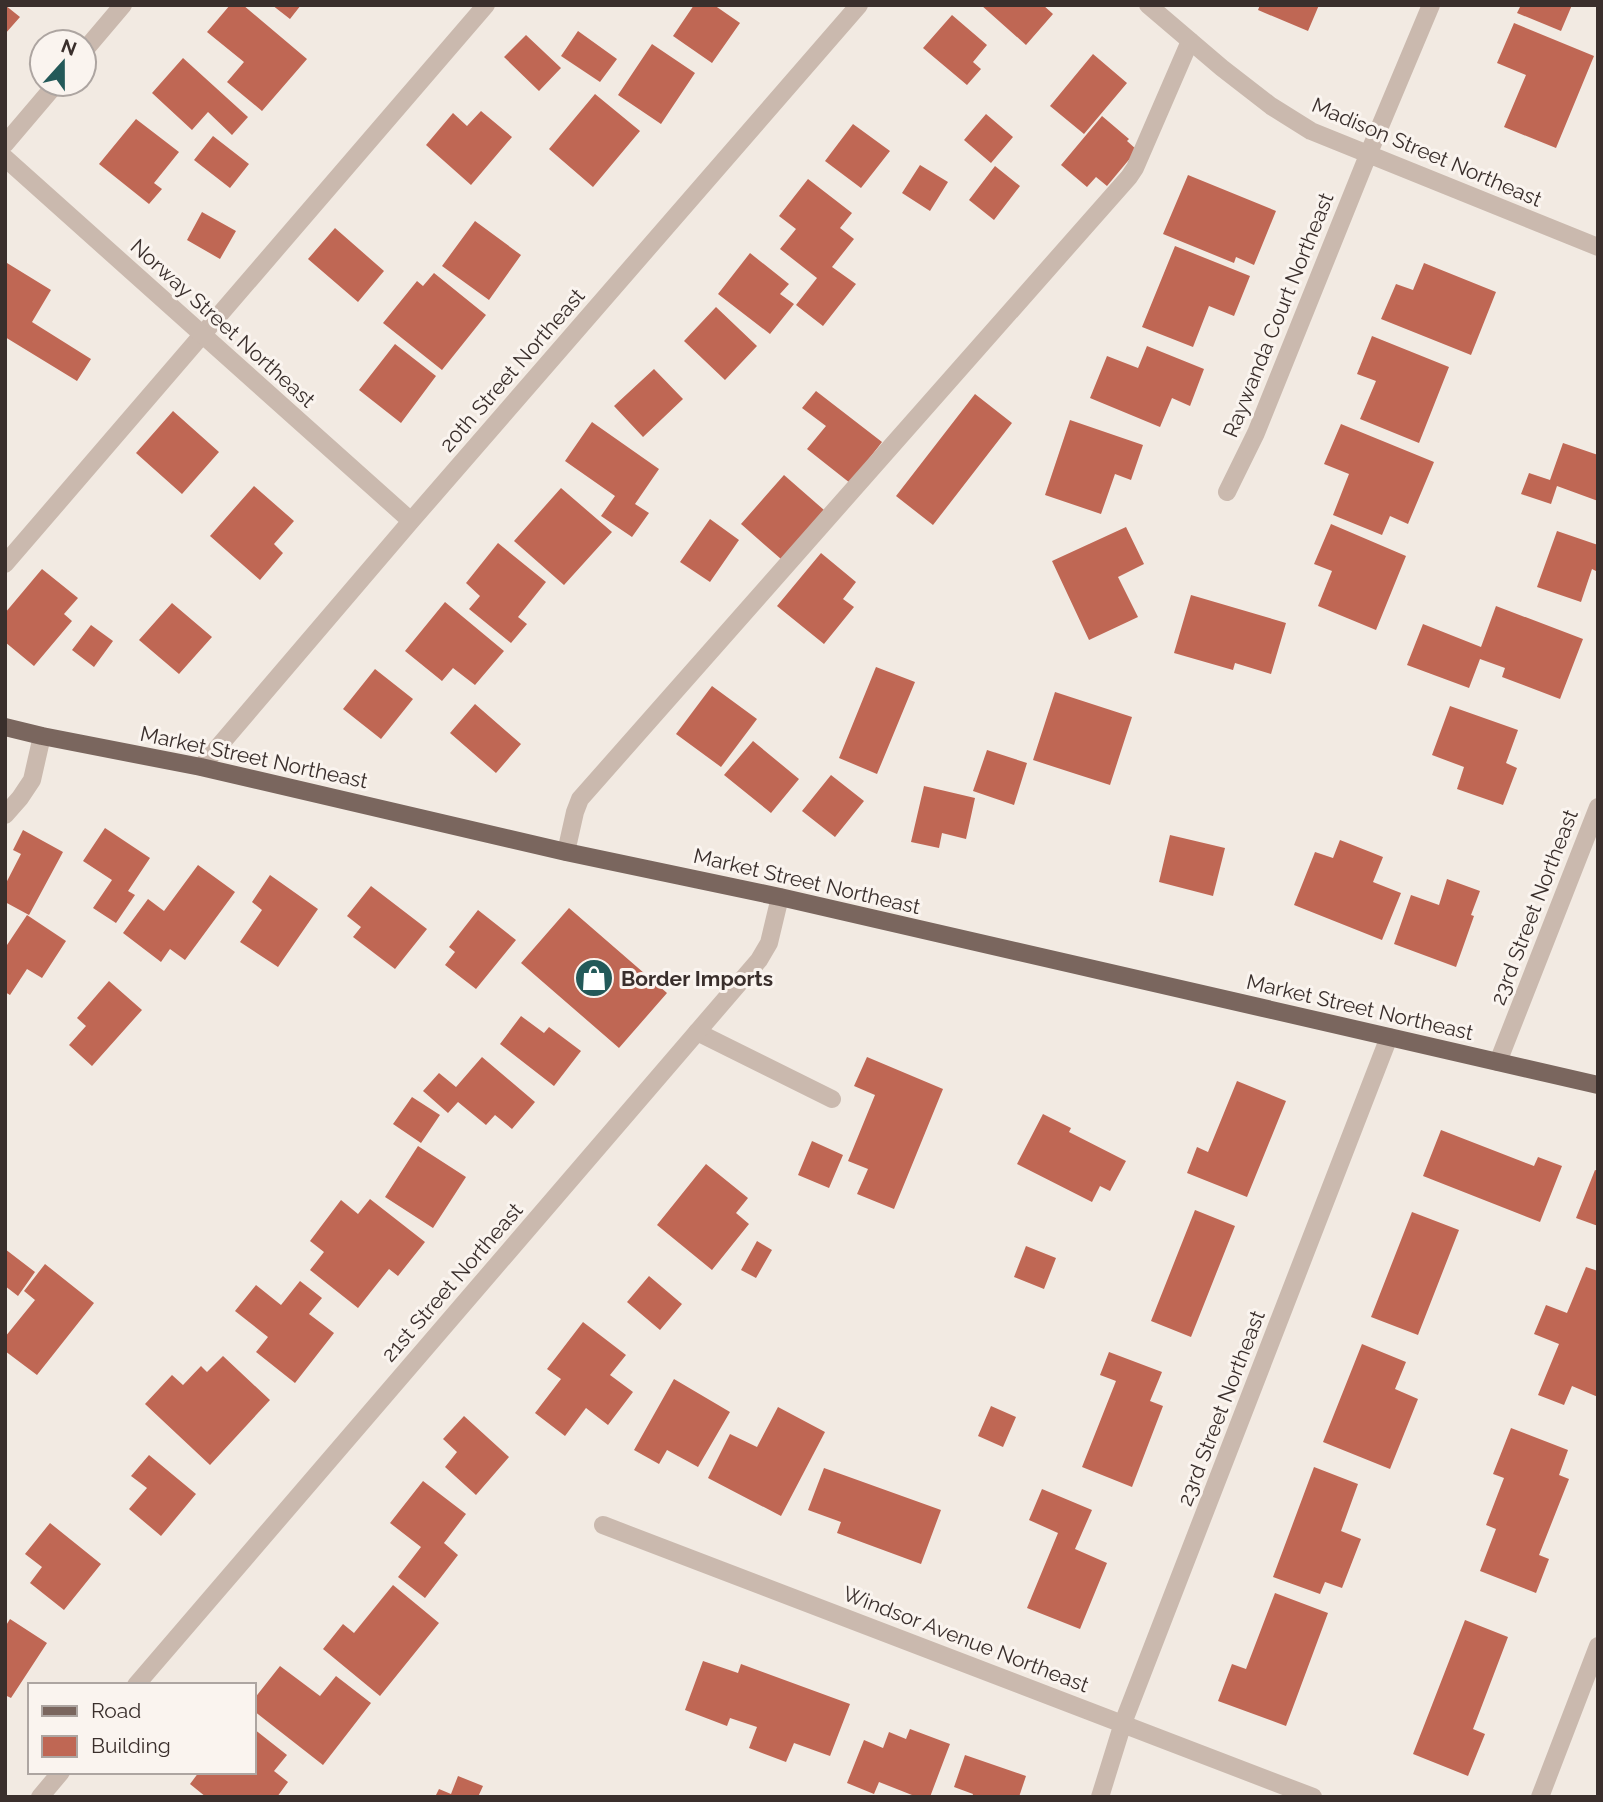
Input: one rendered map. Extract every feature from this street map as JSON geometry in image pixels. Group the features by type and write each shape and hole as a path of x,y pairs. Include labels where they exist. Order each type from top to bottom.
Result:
{"main road":[{"name":"Market Street Northeast","path":"5,727 201,767 565,852 780,897 1598,1085"}],"street":[{"path":"98,34 123,5"},
{"path":"5,564 486,5"},
{"name":"20th Street Northeast","path":"201,767 859,5"},
{"name":"Madison Street Northeast","path":"1148,5 1271,106 1311,131 1598,247"},
{"path":"1368,155 1431,5"},
{"path":"565,852 580,799 1129,177 1190,41"},
{"path":"5,144 44,98"},
{"name":"Raywanda Court Northeast","path":"1227,492 1256,433 1368,155"},
{"name":"Norway Street Northeast","path":"5,158 411,521"},
{"path":"5,815 32,780 42,736"},
{"name":"23rd Street Northeast","path":"1498,1062 1598,807"},
{"name":"21st Street Northeast","path":"138,1683 759,960 769,943 780,897"},
{"path":"697,1032 832,1099"},
{"name":"23rd Street Northeast","path":"1100,1797 1122,1723 1389,1037"},
{"name":"Windsor Avenue Northeast","path":"603,1525 1313,1797"},
{"path":"1540,1797 1598,1646"},
{"path":"40,1797 59,1774"}],"building":[{"path":"5,5 20,17 5,34"},
{"path":"230,5 243,5 307,59 262,111 227,82 244,62 207,32"},
{"path":"272,5 301,5 290,19"},
{"path":"694,5 714,5 740,23 712,63 673,36"},
{"path":"981,5 1043,5 1053,14 1026,45"},
{"path":"1260,5 1319,5 1308,31 1258,10"},
{"path":"1521,5 1572,5 1561,31 1517,13"},
{"path":"952,15 987,45 973,62 981,69 967,85 923,48"},
{"path":"1514,23 1594,56 1556,148 1504,127 1526,75 1497,63"},
{"path":"578,31 617,59 600,82 561,56"},
{"path":"526,35 561,68 539,91 504,57"},
{"path":"652,44 695,73 661,124 618,95"},
{"path":"1093,54 1127,83 1084,134 1050,106"},
{"path":"183,58 248,117 232,135 208,112 192,130 152,93"},
{"path":"595,94 640,131 593,187 549,149"},
{"path":"481,111 512,137 471,185 426,145 453,113 467,126"},
{"path":"986,114 1013,137 991,163 964,140"},
{"path":"1102,116 1129,139 1127,141 1137,150 1107,186 1096,177 1087,187 1061,165"},
{"path":"136,119 179,152 154,183 162,189 149,204 99,164"},
{"path":"853,124 890,151 861,188 825,161"},
{"path":"213,136 249,164 230,188 194,160"},
{"path":"920,165 948,182 930,211 902,193"},
{"path":"995,166 1020,186 994,220 969,200"},
{"path":"1188,175 1276,211 1254,265 1236,257 1234,263 1163,234"},
{"path":"808,179 852,213 840,228 854,239 832,267 856,284 823,326 796,305 817,278 780,249 796,229 779,216"},
{"path":"202,212 236,231 220,259 187,240"},
{"path":"475,221 521,255 489,300 442,266"},
{"path":"335,228 384,271 358,302 308,259"},
{"path":"1175,246 1250,276 1234,316 1209,306 1193,347 1142,327"},
{"path":"750,253 789,284 780,294 794,304 770,334 718,294"},
{"path":"7,263 51,290 32,322 91,359 77,381 5,337"},
{"path":"1424,263 1496,292 1471,355 1381,319 1396,284 1413,290"},
{"path":"434,273 486,315 442,370 383,323 417,281 423,286"},
{"path":"716,307 757,346 725,380 684,341"},
{"path":"1372,336 1449,367 1419,443 1360,419 1376,381 1357,374"},
{"path":"395,344 436,376 401,423 359,390"},
{"path":"1147,346 1204,369 1190,406 1172,398 1160,427 1090,398 1107,356 1138,368"},
{"path":"654,369 683,399 643,437 614,406"},
{"path":"816,391 882,442 850,483 807,449 826,426 802,408"},
{"path":"975,394 1012,423 933,525 896,496"},
{"path":"173,411 219,452 182,494 136,453"},
{"path":"1070,420 1143,445 1131,480 1115,474 1101,514 1045,495"},
{"path":"592,422 659,469 635,504 649,513 632,537 601,516 615,496 565,461"},
{"path":"1341,424 1434,462 1408,524 1390,516 1382,535 1333,515 1349,474 1324,464"},
{"path":"1563,443 1598,455 1598,501 1557,486 1551,504 1521,494 1529,473 1550,480"},
{"path":"784,475 824,510 781,559 741,524"},
{"path":"254,486 294,521 274,544 283,553 260,580 210,536"},
{"path":"561,488 612,532 564,585 514,541"},
{"path":"710,519 739,540 710,582 680,562"},
{"path":"1331,524 1406,556 1376,630 1318,606 1332,571 1314,564"},
{"path":"1126,527 1144,564 1118,577 1138,617 1089,640 1052,561"},
{"path":"1557,531 1598,545 1598,572 1592,569 1581,602 1537,587"},
{"path":"498,543 546,582 518,617 527,624 511,643 469,609 480,596 466,583"},
{"path":"821,553 856,582 843,599 854,607 824,644 777,606"},
{"path":"42,569 78,598 64,614 72,621 34,666 5,642 5,613"},
{"path":"1191,595 1286,623 1271,674 1235,663 1233,670 1174,653"},
{"path":"445,602 504,651 475,685 453,668 442,681 405,651"},
{"path":"172,603 212,637 179,674 139,640"},
{"path":"1496,606 1583,639 1560,699 1502,677 1505,668 1480,659 1469,688 1407,665 1423,624 1481,647"},
{"path":"91,625 113,641 94,667 72,650"},
{"path":"876,667 915,682 877,774 839,758"},
{"path":"375,669 413,699 381,739 343,709"},
{"path":"712,686 757,719 721,767 676,734"},
{"path":"1055,692 1132,717 1110,785 1033,760"},
{"path":"475,704 521,744 496,773 450,733"},
{"path":"1450,706 1518,730 1506,763 1517,768 1503,805 1457,789 1464,767 1432,755"},
{"path":"753,741 799,779 771,813 724,775"},
{"path":"987,750 1027,763 1014,805 973,791"},
{"path":"831,775 864,801 835,837 802,811"},
{"path":"924,786 975,798 966,839 942,833 939,848 911,842"},
{"path":"105,828 150,858 128,891 135,895 116,923 93,908 112,880 83,861"},
{"path":"23,830 63,852 29,915 5,902 5,885 21,854 13,850"},
{"path":"1170,835 1225,848 1213,896 1159,882"},
{"path":"1340,840 1383,857 1373,882 1401,893 1382,940 1294,905 1315,852 1333,858"},
{"path":"198,865 235,892 185,960 170,949 161,962 123,933 148,899 164,911"},
{"path":"270,875 318,909 278,967 240,942 262,910 252,902"},
{"path":"1447,879 1480,891 1456,967 1394,944 1411,895 1439,905"},
{"path":"371,886 427,929 395,969 353,937 361,927 347,916"},
{"name":"Border Imports","path":"569,908 667,993 619,1048 521,963"},
{"path":"478,910 516,940 476,989 445,965 455,952 449,947"},
{"path":"27,915 66,941 42,978 27,969 10,995 5,992 5,948"},
{"path":"109,981 142,1010 92,1066 69,1045 86,1026 77,1018"},
{"path":"521,1016 544,1033 549,1027 581,1051 554,1086 500,1044"},
{"path":"482,1057 535,1102 512,1129 495,1115 486,1125 458,1102 448,1113 423,1091 439,1073 456,1087"},
{"path":"867,1057 943,1089 894,1209 857,1194 868,1169 848,1161 875,1095 854,1086"},
{"path":"1237,1081 1286,1101 1247,1197 1187,1173 1197,1147 1208,1152"},
{"path":"412,1097 440,1115 421,1143 393,1124"},
{"path":"1043,1114 1071,1128 1069,1132 1126,1161 1110,1191 1100,1186 1092,1202 1017,1164"},
{"path":"1441,1130 1534,1166 1538,1157 1562,1166 1540,1222 1423,1176"},
{"path":"812,1141 843,1155 829,1188 798,1175"},
{"path":"418,1146 466,1177 433,1228 385,1197"},
{"path":"706,1164 748,1198 736,1213 749,1224 712,1270 657,1225"},
{"path":"1595,1170 1598,1171 1598,1226 1576,1218"},
{"path":"370,1199 425,1242 398,1276 389,1269 358,1308 310,1270 324,1252 310,1241 341,1200 358,1214"},
{"path":"1195,1210 1235,1226 1191,1337 1151,1321"},
{"path":"1412,1212 1459,1230 1418,1335 1371,1317"},
{"path":"757,1241 772,1250 756,1278 741,1270"},
{"path":"1026,1246 1056,1258 1044,1289 1014,1277"},
{"path":"5,1249 35,1272 18,1296 5,1286"},
{"path":"45,1264 94,1303 37,1375 5,1351 5,1337 35,1300 24,1291"},
{"path":"1586,1267 1598,1271 1598,1397 1572,1386 1564,1405 1538,1395 1559,1344 1534,1334 1546,1305 1567,1313"},
{"path":"649,1276 682,1304 660,1330 627,1302"},
{"path":"300,1281 322,1298 309,1314 334,1333 295,1383 256,1352 268,1337 235,1311 256,1285 281,1305"},
{"path":"583,1322 626,1355 610,1375 633,1392 608,1425 586,1408 565,1436 535,1413 561,1379 547,1369"},
{"path":"1362,1344 1406,1362 1395,1389 1418,1399 1390,1469 1323,1442"},
{"path":"1109,1352 1162,1372 1150,1401 1163,1406 1132,1487 1082,1467 1116,1381 1100,1375"},
{"path":"223,1356 270,1400 210,1465 145,1404 172,1375 183,1385 201,1366 207,1372"},
{"path":"674,1379 730,1412 698,1467 667,1450 659,1464 634,1450"},
{"path":"991,1406 1016,1417 1003,1447 978,1436"},
{"path":"778,1407 825,1432 781,1516 708,1478 730,1434 757,1447"},
{"path":"464,1416 509,1457 476,1495 445,1467 457,1452 443,1439"},
{"path":"1511,1428 1568,1450 1559,1475 1569,1479 1539,1555 1549,1559 1536,1593 1480,1571 1496,1529 1486,1525 1504,1478 1493,1474"},
{"path":"149,1455 196,1494 161,1536 129,1509 147,1488 131,1476"},
{"path":"1314,1467 1358,1484 1341,1531 1361,1539 1342,1588 1325,1582 1320,1594 1273,1577"},
{"path":"824,1468 941,1510 921,1564 837,1533 841,1522 808,1510"},
{"path":"423,1481 466,1514 444,1543 458,1555 425,1598 398,1577 421,1547 390,1523"},
{"path":"1042,1489 1092,1510 1075,1549 1107,1563 1080,1629 1027,1608 1058,1533 1029,1520"},
{"path":"50,1523 101,1564 64,1610 30,1583 42,1567 25,1554"},
{"path":"393,1585 439,1623 380,1696 323,1649 343,1624 354,1633"},
{"path":"1275,1593 1328,1613 1286,1726 1218,1701 1232,1664 1246,1669"},
{"path":"10,1619 47,1643 11,1698 5,1695 5,1627"},
{"path":"1465,1620 1508,1637 1473,1729 1485,1734 1468,1776 1413,1754"},
{"path":"703,1661 738,1673 741,1664 850,1704 830,1756 794,1743 786,1762 749,1748 757,1727 730,1718 727,1726 685,1710"},
{"path":"280,1666 320,1696 336,1676 371,1703 323,1765 256,1713 256,1696"},
{"path":"910,1729 950,1744 930,1797 917,1797 879,1782 874,1794 847,1783 864,1740 883,1748 889,1732 906,1739"},
{"path":"256,1731 287,1755 274,1771 288,1782 277,1797 206,1797 190,1784 198,1774 256,1774"},
{"path":"965,1755 1026,1776 1019,1797 972,1797 973,1794 954,1787"},
{"path":"458,1776 483,1786 478,1797 435,1797 439,1789 451,1794"}],"place":[{"name":"Border Imports","path":"594,978"}]}
